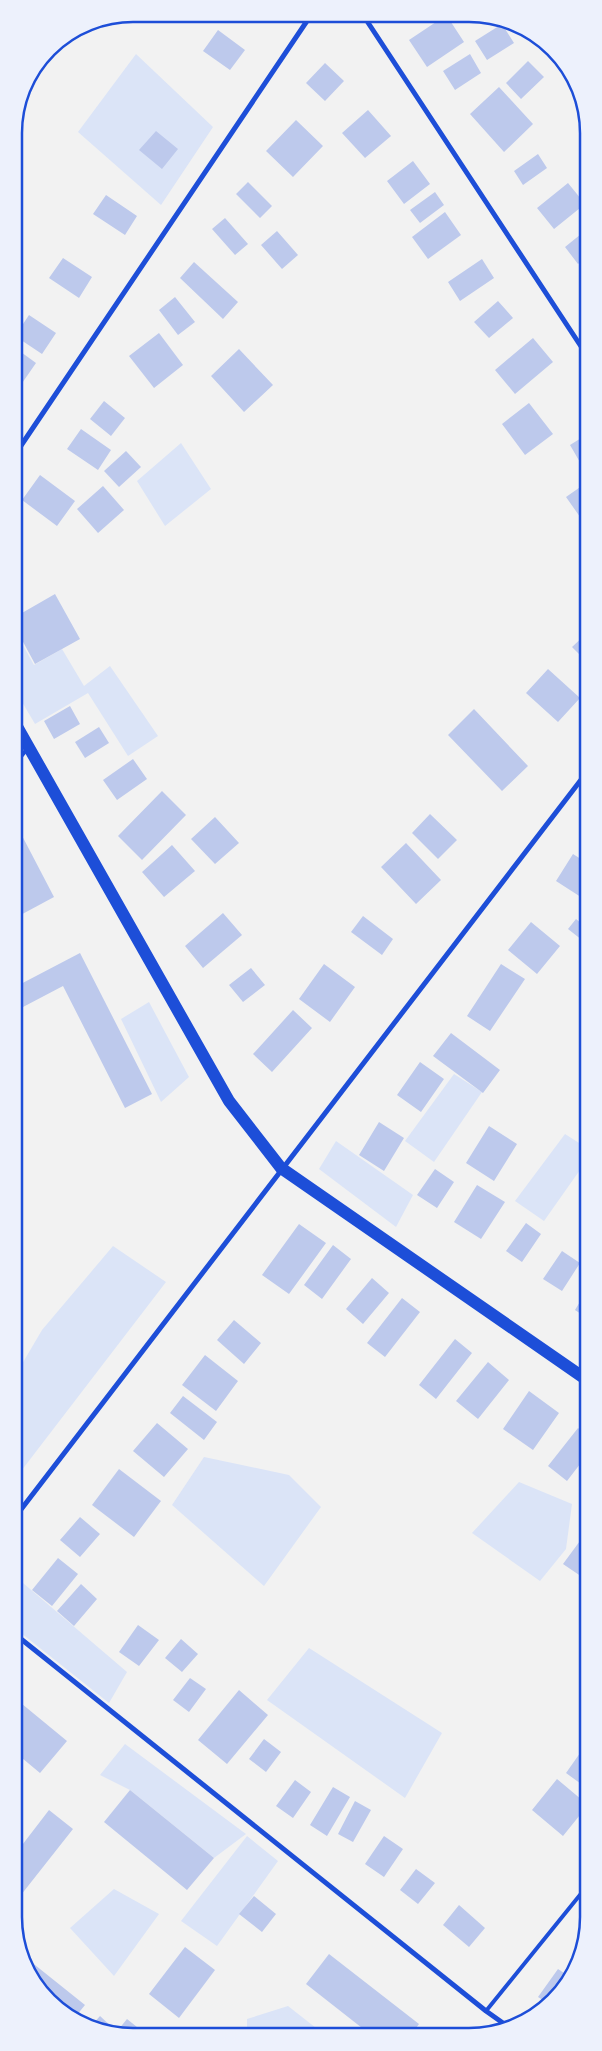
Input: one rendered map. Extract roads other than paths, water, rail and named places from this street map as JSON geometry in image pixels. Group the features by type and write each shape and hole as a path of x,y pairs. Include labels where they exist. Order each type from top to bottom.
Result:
{"main road":[{"path":"23,736 229,1101 281,1168 579,1375"}],"street":[{"path":"23,443 306,22"},
{"path":"368,22 580,345"},
{"path":"22,1508 281,1168 580,782"},
{"path":"22,1640 486,2012 503,2023"}],"lane":[{"path":"23,755 29,748"},
{"path":"486,2012 579,1896"}]}
